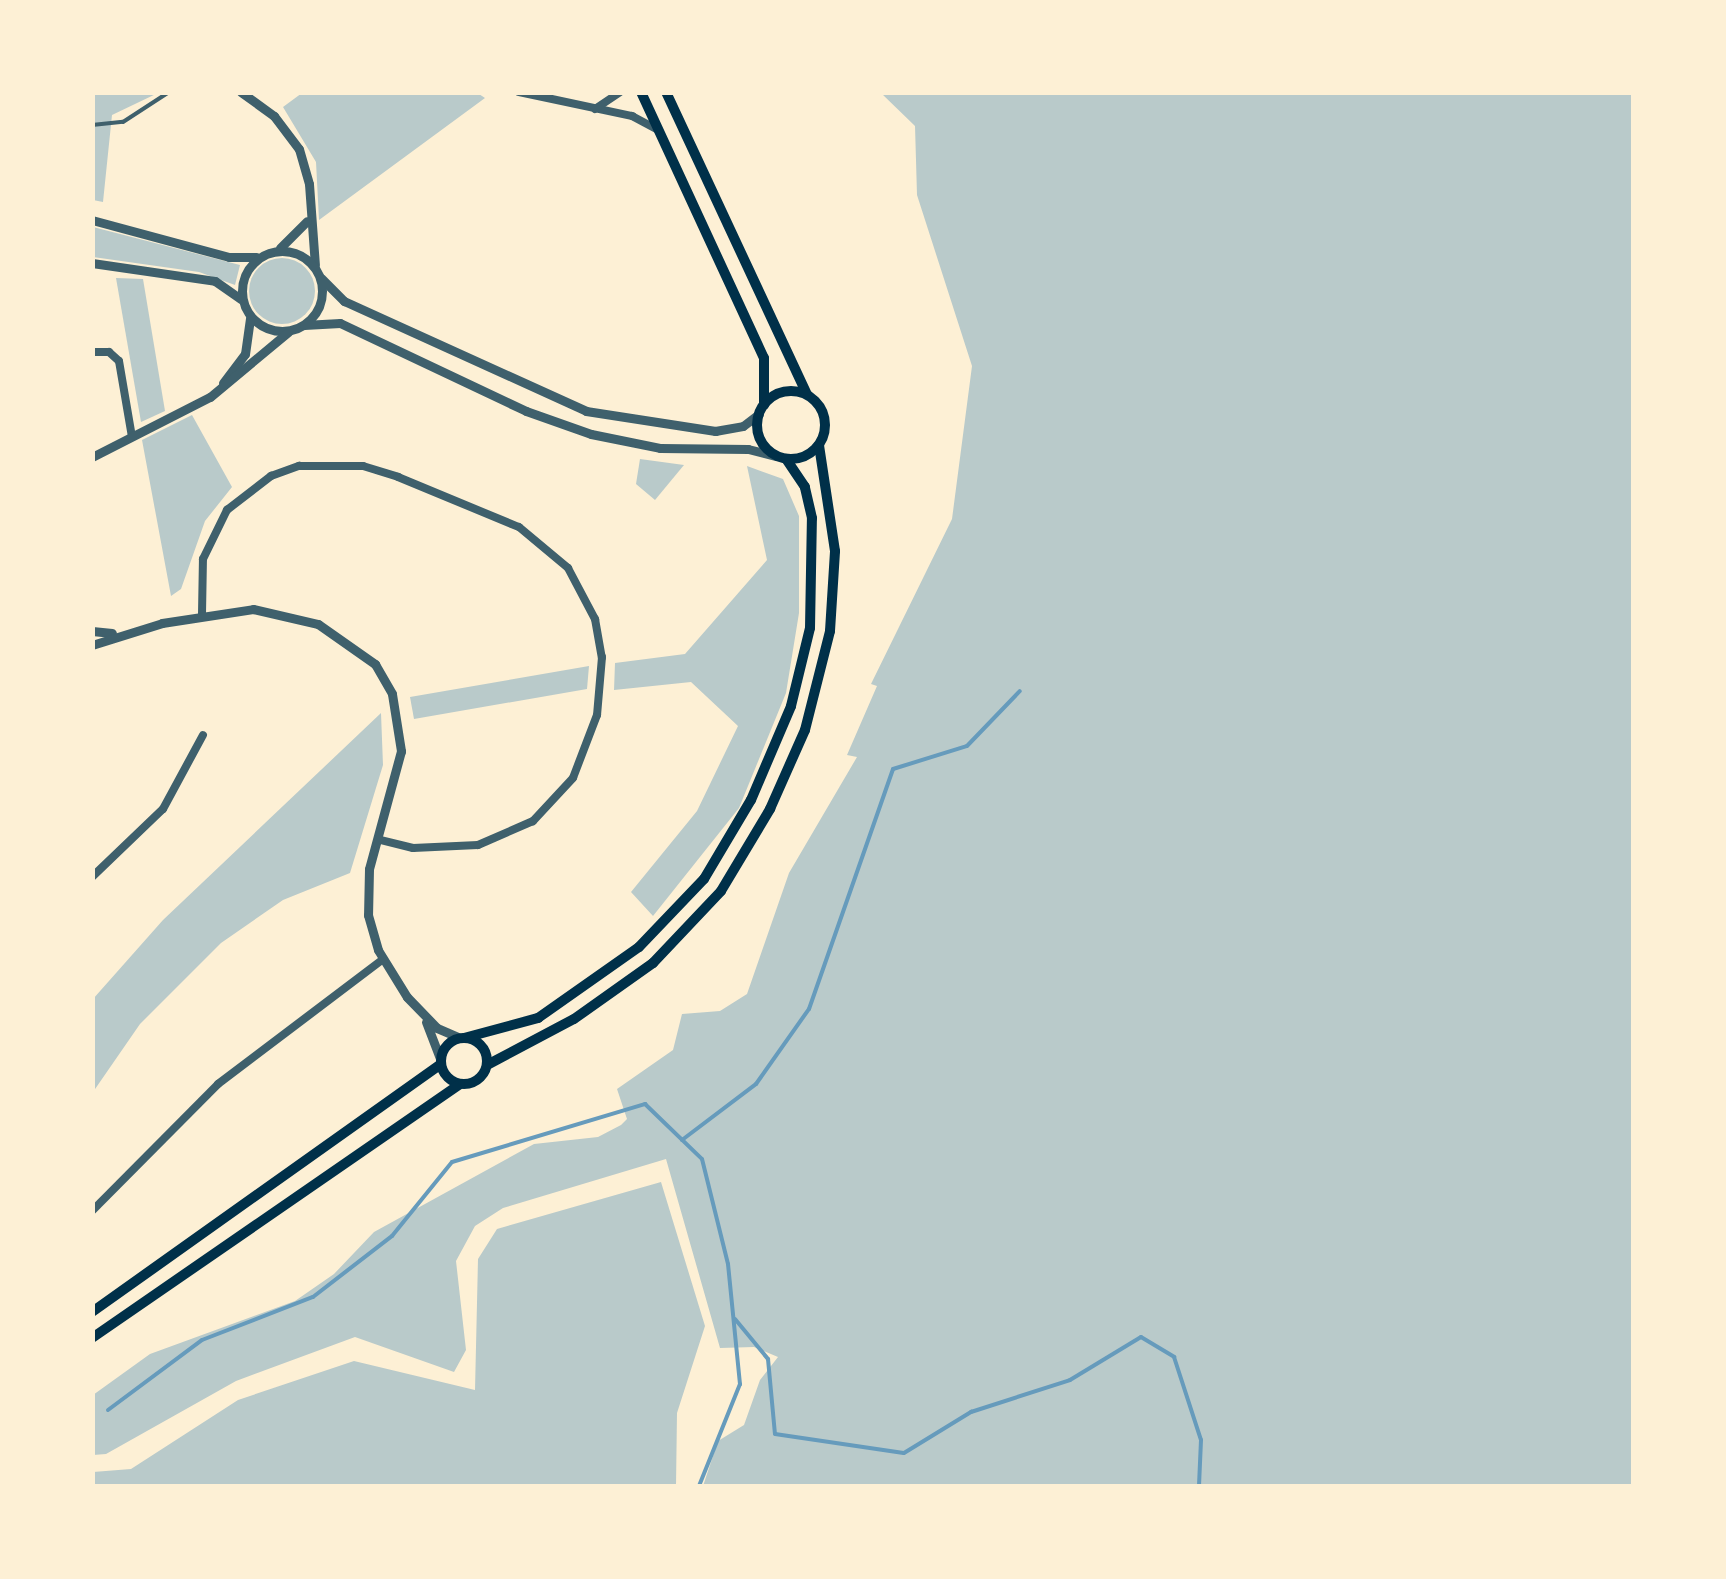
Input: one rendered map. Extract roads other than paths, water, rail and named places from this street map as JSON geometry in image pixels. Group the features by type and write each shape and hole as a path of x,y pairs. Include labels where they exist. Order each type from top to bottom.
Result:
{"main road":[{"path":"92,1312 441,1063 445,1047 462,1038 538,1018 640,947 704,879 752,800 790,711 810,628 812,518 805,486 781,457 761,441 764,358 641,92"},
{"path":"92,1338 460,1084 478,1080 487,1065 574,1018 653,963 721,892 770,809 806,730 830,630 835,551 819,445 825,420 807,394 666,92"},
{"path":"761,409 786,391 807,394"},
{"path":"781,457 802,458 819,445"},
{"path":"462,1038 480,1044 487,1065"},
{"path":"441,1063 460,1084"}],"street":[{"path":"92,457 203,402 246,370 274,339 300,327 320,304 307,172 292,138 241,92"},
{"path":"518,92 639,118 660,132"},
{"path":"595,109 620,92"},
{"path":"92,220 234,258 276,250 298,235 310,208"},
{"path":"276,250 301,254 344,302 586,411 715,432 743,426 761,409"},
{"path":"244,304 246,272 264,254"},
{"path":"92,263 215,281 270,329 340,323 526,411 591,434 660,448 781,457"},
{"path":"203,402 246,354 250,315"},
{"path":"92,352 109,352 119,361 132,437"},
{"path":"202,614 203,559 228,510 247,491 299,466 363,466 398,478 519,528 568,568 595,619 602,657 597,715 573,778 532,821 490,841 430,849 378,839"},
{"path":"92,646 115,634 202,614 253,610 302,618 349,641 375,664 392,694 400,750 366,897 383,960 419,1011 441,1063"},
{"path":"92,631 115,634"},
{"path":"92,877 97,866 163,808 203,735"},
{"path":"92,1210 218,1084 383,960"},
{"path":"419,1011 462,1038"}],"lane":[{"path":"92,125 123,122 170,92"}],"waterway":[{"path":"682,1140 756,1084 809,1009 893,769 967,746 1020,691"},
{"path":"108,1410 202,1340 313,1297 392,1236 452,1162 645,1104 702,1159 728,1264 740,1384 699,1486"},
{"path":"735,1319 768,1359 775,1434 904,1453 971,1412 1070,1380 1141,1337 1174,1357 1201,1440 1199,1486"}]}
